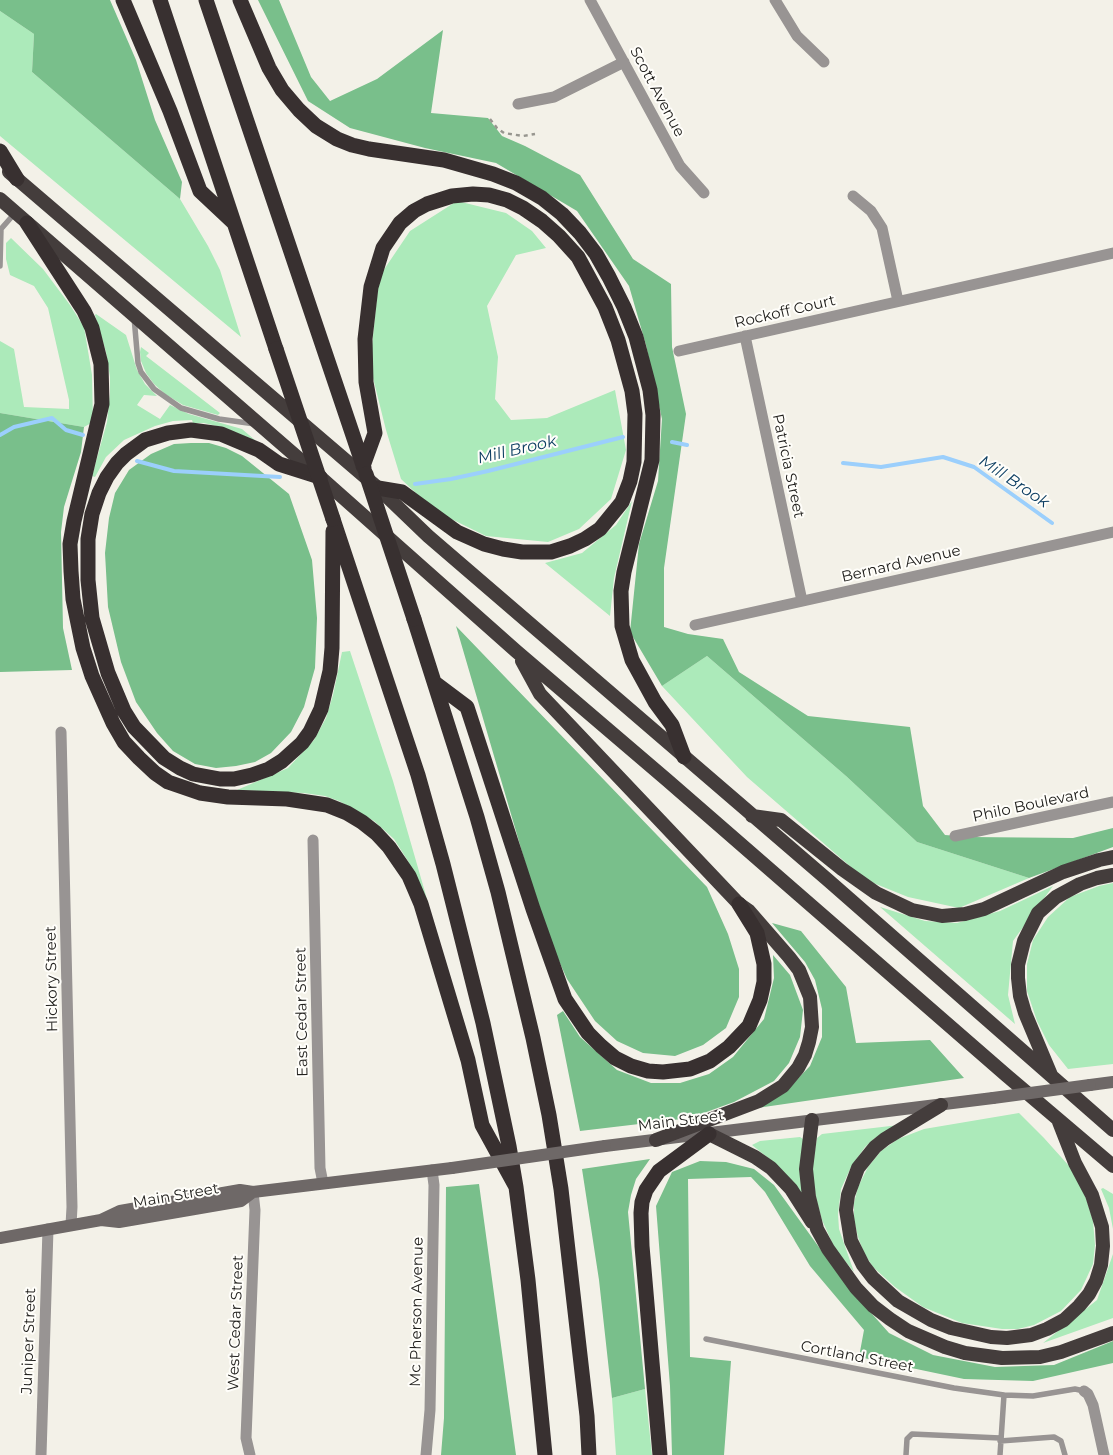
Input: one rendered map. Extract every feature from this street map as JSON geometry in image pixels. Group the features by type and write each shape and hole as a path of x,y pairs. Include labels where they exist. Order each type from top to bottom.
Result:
{"highway":[{"path":"123,0 170,111 200,190 234,223"},
{"path":"160,0 333,519 338,547 418,775 443,864 489,1049 509,1146 530,1290 545,1455"},
{"path":"206,0 435,683 477,817 498,892 533,1038 549,1115 571,1263 587,1416 589,1455"},
{"path":"240,0 269,68 278,83 299,110 316,126 337,139 352,145 444,160 493,174 516,183 542,198 562,214 580,233 600,262 624,307 636,337 650,390 653,414 652,460 620,591 622,626 632,660 656,702 672,725 684,757"},
{"path":"0,151 17,179"},
{"path":"0,164 378,488 428,536 829,881 1113,1130"},
{"path":"365,470 375,433 364,361 367,313 371,287 380,254 400,223 414,211 427,204 452,196 473,194 489,194 507,200 542,221 559,236 578,258 592,282 608,315 625,365 632,391 636,436 630,481 622,502 600,529 585,539 551,552 522,552 484,544 456,532 402,492 378,488"},
{"path":"0,199 516,651 1113,1166"},
{"path":"21,218 84,311 92,328 101,364 102,404 100,421 74,521 70,544 73,599 83,648 92,676 113,723 124,742 155,773 168,782 200,794 287,799 327,805 347,813 362,822 389,847 409,876 421,904 468,1060 482,1125 516,1187"},
{"path":"320,478 279,464 259,450 227,436 191,430 168,433 145,440 126,454 107,477 92,514 88,539 88,580 92,618 108,673 124,711 134,727 164,758 193,774 220,779 234,778 252,775 269,769 282,761 302,743 310,732 321,709 330,670 338,547"},
{"path":"435,683 467,707 533,909 565,998 588,1033 615,1058 631,1066 648,1071 663,1072 690,1069 710,1061 729,1047 744,1032 756,1014 764,982 764,964 757,933 739,904 540,694 516,651"},
{"path":"752,816 781,820 842,870 876,893 912,910 942,916 965,914 984,908 1063,872 1113,857"},
{"path":"1052,1078 1025,1013 1020,996 1018,978 1020,954 1038,913 1048,903 1063,892 1080,884 1113,874"},
{"path":"656,1140 759,1101 783,1086 804,1055 812,1027 811,1004 799,970 750,911 739,904"},
{"path":"942,1105 885,1139 875,1147 858,1168 848,1195 846,1210 851,1241 868,1272 898,1301 925,1317 950,1328 991,1338 1031,1335 1048,1329 1064,1320 1089,1294 1101,1265 1102,1227 1092,1195 1075,1163 1058,1119"},
{"path":"812,1120 806,1170 809,1197 817,1229"},
{"path":"660,1455 642,1246 642,1202 648,1185 659,1171 709,1134 755,1157 771,1168 791,1189 840,1268 856,1288 873,1306 908,1331 945,1347 965,1353 1002,1358 1040,1357 1062,1352 1113,1333"}],"main road":[{"name":"Main Street","path":"0,1238 102,1220 119,1222 241,1201 253,1192 1113,1082"}],"street":[{"name":"Scott Avenue","path":"590,0 680,166 704,193"},
{"path":"775,0 797,36 824,62"},
{"path":"518,104 554,97 624,62"},
{"path":"853,196 871,211 882,228 898,301"},
{"name":"Rockoff Court","path":"679,351 1113,253"},
{"name":"Patricia Street","path":"745,336 802,602"},
{"name":"Bernard Avenue","path":"695,625 1113,532"},
{"name":"Hickory Street","path":"61,732 71,1225"},
{"name":"Philo Boulevard","path":"955,836 1113,802"},
{"name":"East Cedar Street","path":"313,840 320,1168 322,1183"},
{"name":"Mc Pherson Avenue","path":"426,1455 430,1400 434,1185 432,1170"},
{"name":"West Cedar Street","path":"250,1455 246,1438 255,1210 253,1192"},
{"name":"Juniper Street","path":"41,1455 48,1229"},
{"path":"1084,1390 1088,1394 1092,1405 1104,1455"}],"lane":[{"path":"0,266 1,228 21,218"},
{"path":"134,315 138,363 146,380 154,389 181,408 220,419 257,424"},
{"name":"Cortland Street","path":"706,1339 944,1386 1004,1395 1033,1396 1084,1390"},
{"path":"1000,1455 1004,1395"},
{"path":"906,1455 907,1439 912,1434 1000,1440 1054,1437 1061,1441 1065,1455"}],"path":[{"path":"490,119 504,133 523,136 534,134"}],"green space":[{"path":"0,0 110,0 136,60 155,120 182,182 180,199 32,72 34,34 0,11"},
{"path":"258,0 279,0 311,77 330,101 377,79 443,30 431,113 488,118 502,136 580,175 633,259 671,284 672,347 686,414 664,568 664,627 688,634 723,639 739,672 808,716 910,727 923,806 945,835 1073,838 1113,828 1113,847 1029,878 917,842 846,776 707,656 662,686 630,632 639,544 658,481 662,419 646,345 629,286 577,211 496,163 425,148 350,128 308,101"},
{"path":"0,11 34,34 32,72 180,199 220,270 241,337 0,136"},
{"path":"457,201 506,213 532,231 546,248 516,255 487,306 498,357 495,399 511,420 547,418 615,390 626,450 611,499 579,529 548,542 486,536 435,511 401,479 386,430 370,366 379,277 410,231"},
{"path":"11,238 43,269 84,327 92,375 93,422 84,427 0,413 0,341 14,349 24,407 69,409 69,400 48,308 34,286 10,275 6,259 6,243"},
{"path":"96,314 126,335 137,370 145,384 157,396 144,395 137,405 160,419 170,405 189,414 242,429 256,441 221,427 204,423 193,423 192,420 173,421 155,426 124,440 106,457 95,477 92,476 107,422 110,394 110,377 106,352"},
{"path":"141,347 149,353 146,356 220,413 218,415 183,405 165,394 146,373 141,361"},
{"path":"0,413 84,427 81,452 64,507 61,532 63,628 72,670 0,672"},
{"path":"209,443 226,448 242,456 289,494 312,560 317,618 315,668 304,707 291,732 271,753 255,762 236,766 216,768 195,764 173,751 157,733 136,702 121,662 108,607 105,553 109,518 115,493 129,470 151,454 174,444"},
{"path":"632,501 614,578 610,616 545,563 582,553 616,525"},
{"path":"456,626 707,887 728,934 739,969 739,997 726,1028 703,1045 675,1056 643,1053 617,1041 595,1021 567,979 544,927"},
{"path":"350,651 393,781 429,906 408,861 394,839 374,821 339,801 325,796 304,793 237,790 288,768 314,740 326,718 342,652"},
{"path":"707,656 846,776 917,842 1029,878 959,908 908,897 866,880 747,777 662,686"},
{"path":"1113,883 1113,1064 1068,1069 1049,1045 1037,1021 1027,991 1027,964 1033,940 1048,917 1070,897"},
{"path":"1053,886 1013,941 1008,995 1015,1024 880,907 925,921 957,923 1000,911"},
{"path":"772,923 801,931 846,987 856,1043 930,1040 964,1078 757,1108 786,1091 810,1066 822,1037 822,1009 815,980 805,962"},
{"path":"773,955 790,975 803,1010 800,1037 789,1063 774,1081 734,1102 690,1118 580,1131 557,1015 563,1011 580,1037 617,1070 651,1083 680,1083 709,1074 733,1057 764,1019 774,978"},
{"path":"1019,1113 1070,1167 1085,1195 1093,1221 1095,1245 1093,1264 1081,1290 1061,1311 1034,1325 1018,1329 1002,1329 962,1323 923,1307 895,1287 873,1267 864,1253 854,1220 854,1203 858,1187 868,1167 881,1151 898,1139 924,1129"},
{"path":"899,1125 875,1138 865,1147 851,1167 841,1189 838,1214 839,1229 854,1272 835,1249 822,1220 817,1202 813,1182 813,1163 817,1138 822,1134"},
{"path":"800,1137 803,1139 804,1196 778,1166 752,1145 760,1141"},
{"path":"650,1159 636,1179 628,1212 645,1389 612,1398 599,1280 582,1169"},
{"path":"700,1161 726,1162 754,1169 774,1185 847,1286 889,1333 933,1355 995,1367 1054,1365 1113,1341 1113,1363 1033,1381 964,1379 859,1357 864,1330 810,1266 765,1192 751,1177 688,1179 690,1357 731,1361 724,1455 672,1455 670,1386 656,1206 672,1172"},
{"path":"479,1184 516,1455 441,1455 444,1418 446,1187"},
{"path":"1103,1188 1113,1194 1113,1229 1109,1208 1101,1189"},
{"path":"1113,1254 1113,1318 1043,1343 1097,1300"},
{"path":"645,1389 652,1455 616,1455 612,1398"}],"waterway":[{"name":"Mill Brook","path":"0,435 14,427 52,418 66,430 83,435"},
{"name":"Mill Brook","path":"415,484 488,471 623,437"},
{"name":"Mill Brook","path":"672,442 687,445"},
{"name":"Mill Brook","path":"843,463 881,467 943,457 974,467 1052,523"},
{"name":"Mill Brook","path":"137,461 174,471 280,477"}]}
